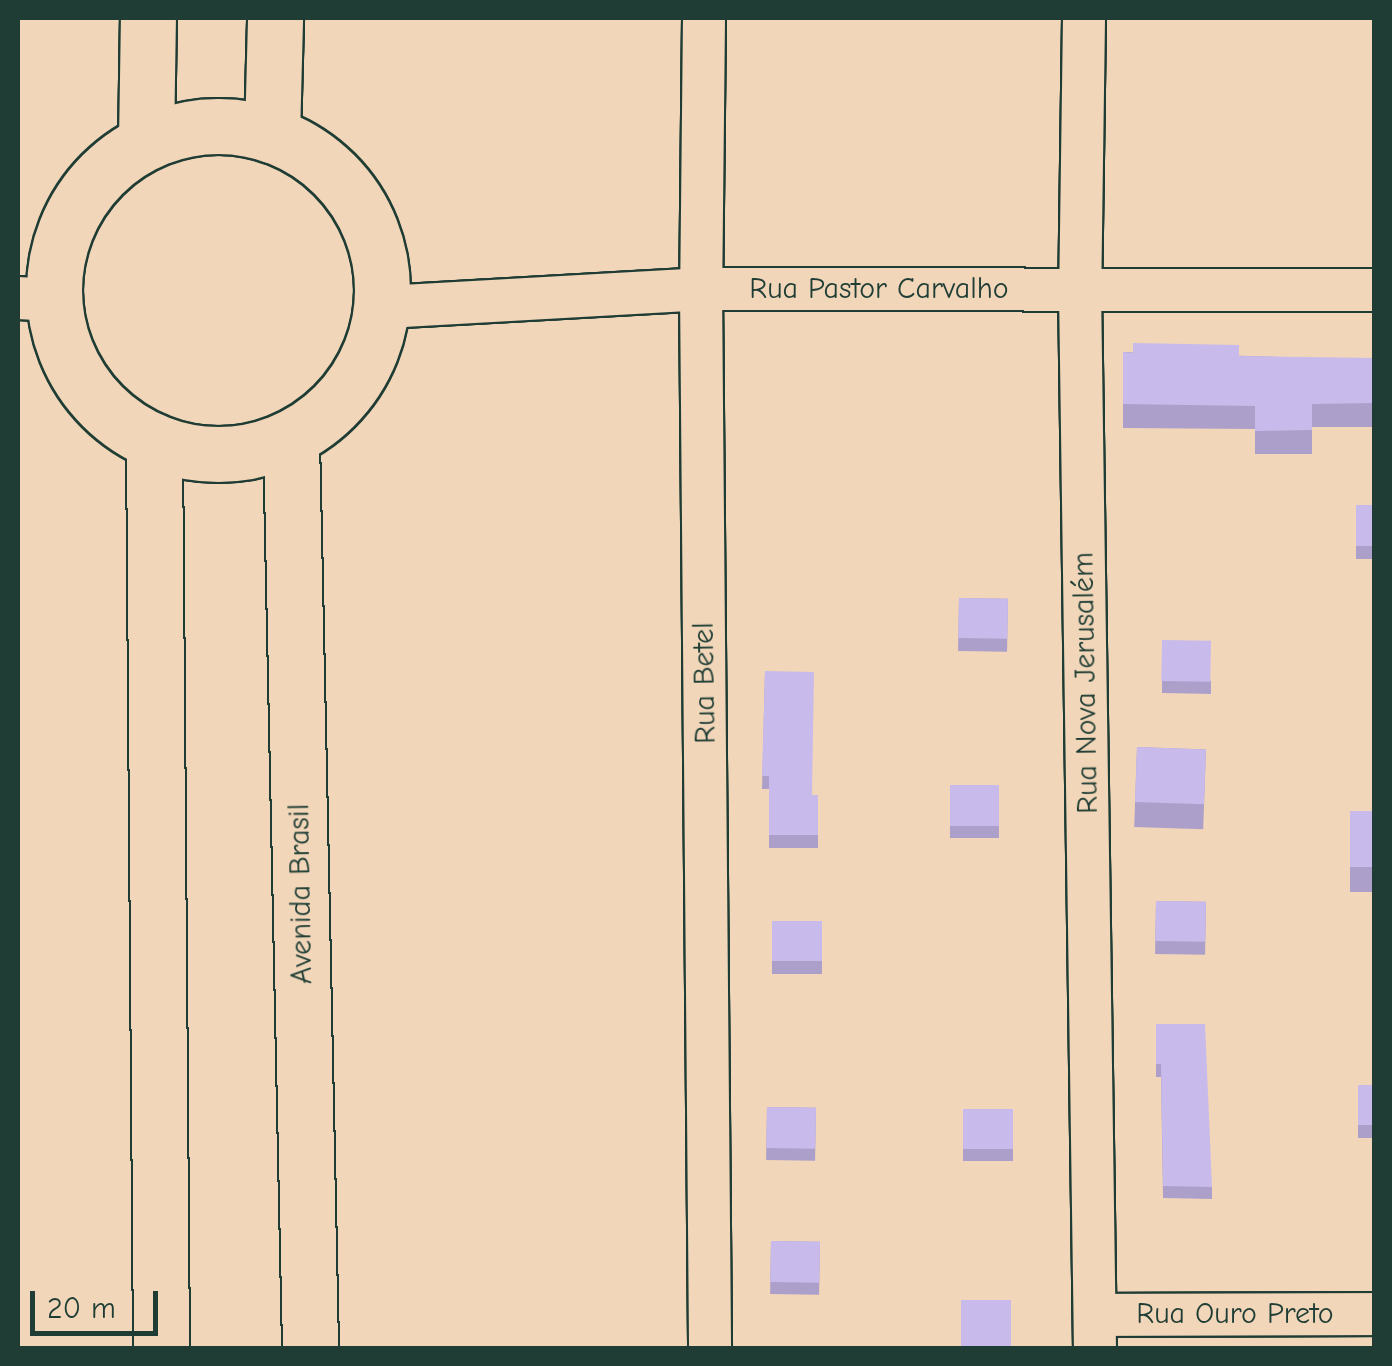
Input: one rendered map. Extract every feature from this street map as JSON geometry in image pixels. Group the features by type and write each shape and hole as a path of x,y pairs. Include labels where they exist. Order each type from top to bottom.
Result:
{"main road":[{"path":"146,142 148,18"},
{"path":"272,135 275,18"},
{"path":"230,126 272,135 317,159 353,195 376,241 384,307 377,337 358,378 329,413 291,439 246,452 215,453 154,441 115,418 84,385 36,299 76,206 106,169 146,142 186,128 230,126"},
{"name":"Avenida Brasil","path":"291,439 310,1348"},
{"path":"154,441 161,1348"}],"street":[{"name":"Rua Betel","path":"704,18 701,289 710,1348"},
{"name":"Rua Nova Jerusalém","path":"1084,18 1080,290 1095,1332"},
{"name":"Rua Pastor Carvalho","path":"384,307 701,289 1374,290"},
{"name":"Rua Ouro Preto","path":"1095,1332 1374,1314"}],"building":[{"path":"1133,343 1239,345 1239,356 1374,358 1374,403 1312,404 1312,430 1255,431 1255,406 1123,404 1123,352 1133,353"},
{"path":"1356,505 1374,505 1374,546 1356,546"},
{"path":"959,598 1008,599 1007,639 958,638"},
{"path":"1162,640 1211,641 1210,682 1161,681"},
{"path":"765,671 814,672 812,795 818,795 818,835 769,835 769,776 762,776"},
{"path":"1137,747 1206,749 1204,804 1135,802"},
{"path":"950,785 999,785 999,826 950,826"},
{"path":"1350,811 1374,811 1374,867 1350,867"},
{"path":"1156,901 1206,902 1205,942 1155,941"},
{"path":"772,921 822,921 822,961 772,961"},
{"path":"1156,1024 1205,1024 1212,1187 1163,1186 1161,1064 1156,1064"},
{"path":"1358,1085 1374,1085 1374,1125 1358,1125"},
{"path":"767,1107 816,1108 815,1149 766,1148"},
{"path":"963,1109 1013,1109 1013,1149 963,1149"},
{"path":"771,1241 820,1242 819,1283 770,1282"},
{"path":"961,1300 1011,1300 1011,1348 961,1348"}]}
